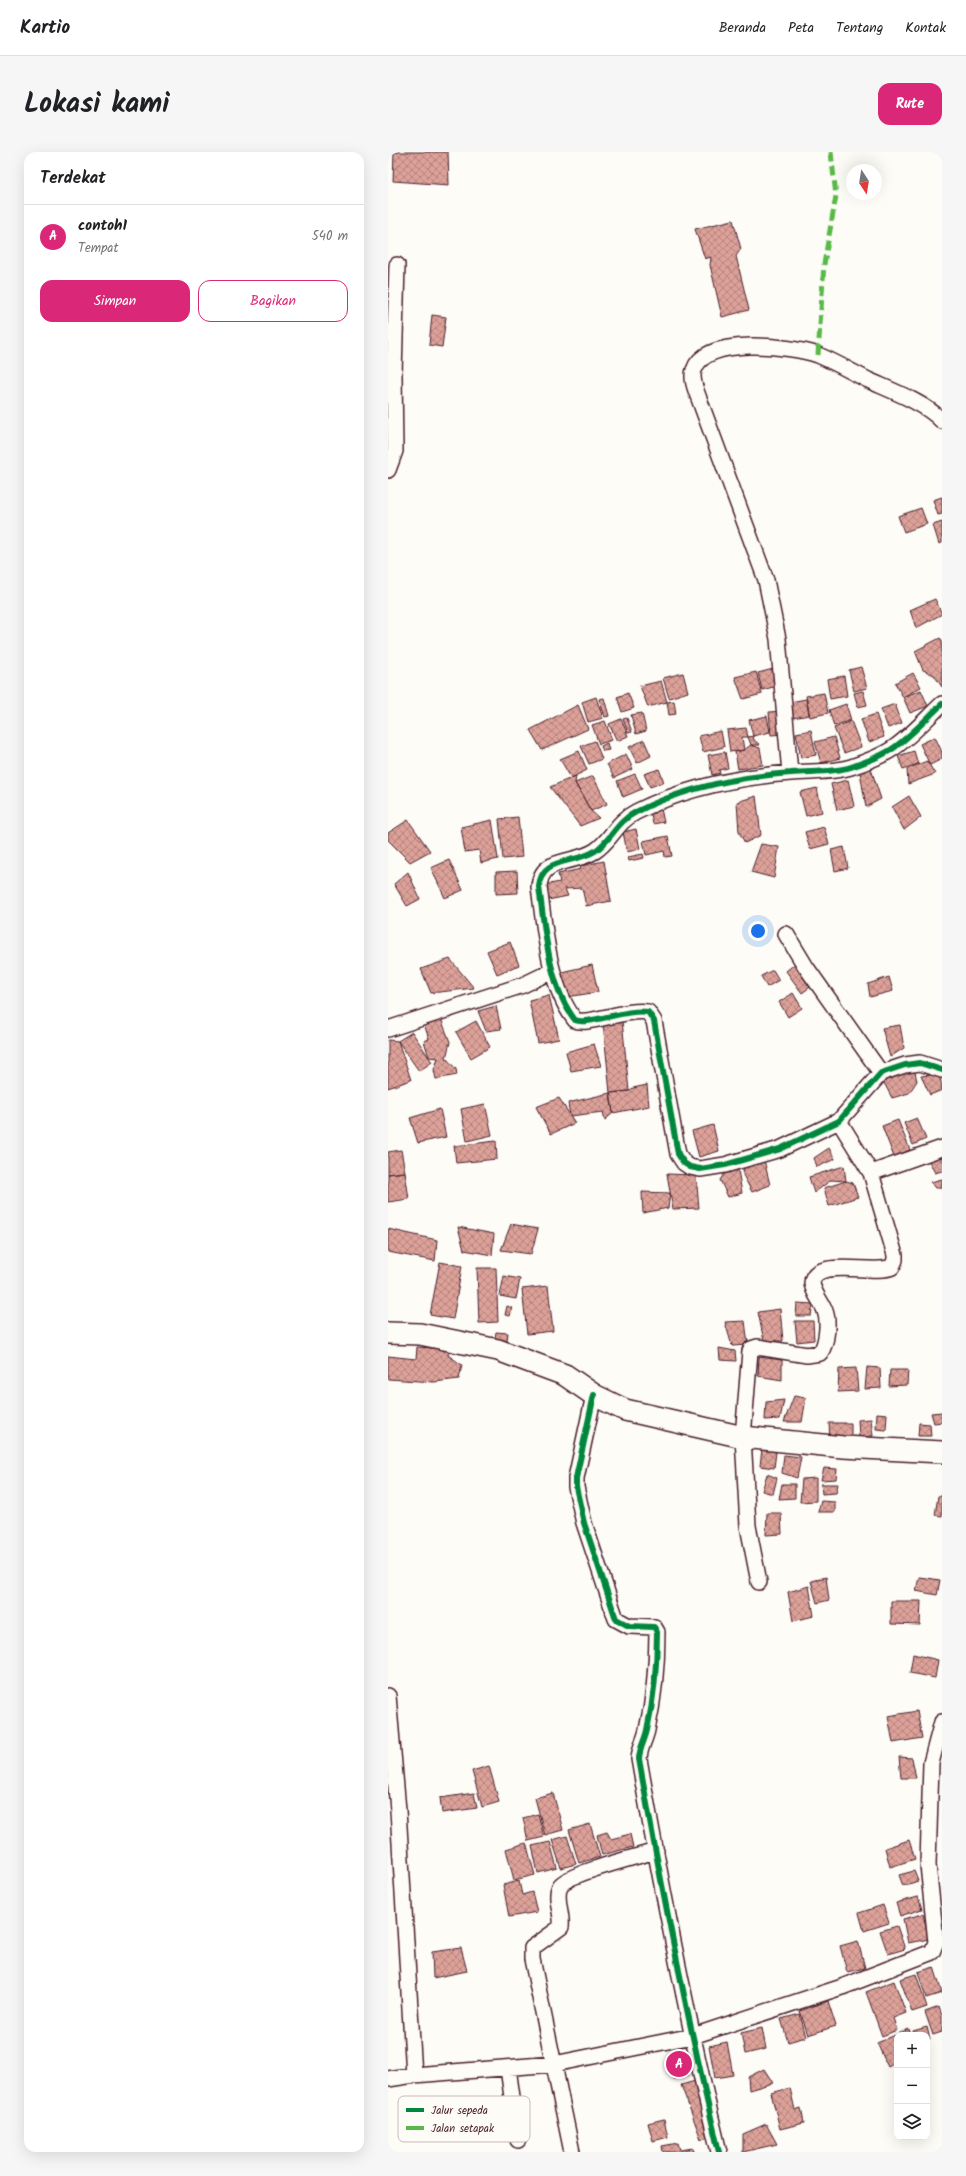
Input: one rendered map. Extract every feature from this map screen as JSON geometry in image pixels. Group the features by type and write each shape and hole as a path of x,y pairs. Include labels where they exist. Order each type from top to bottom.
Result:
{"street":[{"path":"388,470 395,452 394,374 397,265"},
{"path":"790,773 778,639 766,580 698,396 694,383 693,370 702,358 725,347 747,346 781,348 818,355 915,403 942,421"},
{"path":"942,704 896,747 850,767 829,771 790,773 718,784 675,796 636,812 623,820 596,851 543,870 540,876 539,887 552,972 568,1010 575,1020 586,1023 624,1012 642,1011 648,1012 654,1021 678,1154 684,1163 690,1167 700,1169 725,1165 780,1149 839,1121 882,1073 905,1065 920,1063 942,1070"},
{"path":"786,934 806,967 882,1073"},
{"path":"388,1029 523,985 552,972"},
{"path":"760,1582 748,1526 743,1437 751,1349 760,1348 807,1355 820,1353 824,1345 826,1318 813,1287 813,1279 818,1271 827,1268 882,1270 892,1267 894,1264 894,1248 871,1173 839,1121"},
{"path":"871,1173 942,1148"},
{"path":"389,1328 498,1350 565,1375 594,1395 614,1405 641,1414 743,1437 843,1447 942,1452"},
{"path":"594,1395 576,1478 576,1487 584,1523 616,1619 629,1626 654,1627 657,1632 652,1703 647,1732 639,1753 639,1759 693,2036 719,2152"},
{"path":"388,1696 398,1810 414,2075"},
{"path":"388,2079 414,2075 554,2064 693,2036 842,1987 932,1952 936,1942 928,1865 931,1763 942,1722"},
{"path":"572,2152 532,1954 535,1944 553,1934 561,1927 559,1892 561,1886 578,1875 656,1850"},
{"path":"508,2068 512,2096"}],"building":[{"path":"394,152 448,152 449,185 393,181"},
{"path":"733,220 741,249 736,256 749,310 722,317 710,265 711,257 705,259 695,229"},
{"path":"432,315 446,317 442,347 429,345"},
{"path":"942,497 942,514 938,515 933,500"},
{"path":"921,508 927,524 904,532 898,516"},
{"path":"942,522 942,543 939,544 933,525"},
{"path":"935,599 942,614 916,628 910,610"},
{"path":"940,638 942,640 942,687 934,675 923,670 915,651"},
{"path":"861,667 867,688 854,691 849,670"},
{"path":"777,668 781,685 762,690 758,673"},
{"path":"756,672 762,694 743,699 735,677"},
{"path":"683,673 688,692 669,698 663,678"},
{"path":"913,673 921,687 903,697 895,683"},
{"path":"844,676 847,696 830,699 827,679"},
{"path":"661,681 667,702 648,707 640,686"},
{"path":"921,690 928,706 910,713 903,697"},
{"path":"863,691 867,705 858,707 854,693"},
{"path":"628,693 634,708 622,712 617,697"},
{"path":"824,693 828,713 810,717 806,696"},
{"path":"596,697 603,718 588,722 582,702"},
{"path":"604,698 609,716 605,717 599,699"},
{"path":"806,699 809,715 793,718 790,702"},
{"path":"674,701 676,714 669,715 667,702"},
{"path":"846,704 851,720 834,726 829,710"},
{"path":"895,704 902,723 888,728 881,709"},
{"path":"578,705 588,729 542,750 530,730"},
{"path":"782,711 784,734 771,735 769,712"},
{"path":"642,713 646,731 636,734 631,715"},
{"path":"876,714 884,737 869,742 861,719"},
{"path":"767,716 770,732 753,736 749,720"},
{"path":"627,718 632,732 628,733 623,719"},
{"path":"621,719 628,736 617,741 609,724"},
{"path":"605,721 612,740 599,744 592,725"},
{"path":"851,721 861,747 844,753 834,728"},
{"path":"746,728 748,737 742,737 744,750 730,752 727,730"},
{"path":"811,730 816,755 801,758 796,733"},
{"path":"721,731 724,747 703,752 699,736"},
{"path":"753,736 754,740 760,745 751,745 748,737"},
{"path":"834,737 840,758 821,763 815,742"},
{"path":"935,737 942,752 942,759 930,765 920,744"},
{"path":"644,740 651,756 637,763 629,747"},
{"path":"595,741 602,759 589,764 581,746"},
{"path":"607,743 609,750 603,751 601,746"},
{"path":"751,745 760,748 763,765 738,769 735,752 744,750"},
{"path":"579,751 587,770 571,778 560,759"},
{"path":"914,751 918,764 903,769 898,756"},
{"path":"725,752 728,768 719,770 720,773 712,775 708,755"},
{"path":"626,754 633,769 614,778 607,764"},
{"path":"927,761 935,774 908,784 907,769"},
{"path":"659,769 664,782 650,787 644,774"},
{"path":"871,769 881,799 866,807 860,772"},
{"path":"635,774 642,789 623,797 617,781"},
{"path":"576,776 575,783 591,811 599,818 580,826 550,787"},
{"path":"593,776 607,804 591,811 575,783"},
{"path":"848,780 854,806 837,810 831,784"},
{"path":"817,788 822,812 806,816 800,792"},
{"path":"756,796 761,835 745,843 739,832 737,802"},
{"path":"909,796 921,817 904,830 892,807"},
{"path":"661,809 664,822 653,824 650,811"},
{"path":"518,817 522,857 503,859 499,819"},
{"path":"408,820 430,851 410,862 388,840 388,833"},
{"path":"492,820 498,859 481,863 479,850 465,852 461,827"},
{"path":"824,827 829,844 810,849 805,832"},
{"path":"636,829 640,849 627,852 623,832"},
{"path":"668,836 672,856 665,857 664,851 646,855 643,841"},
{"path":"761,844 779,847 774,878 751,872"},
{"path":"844,847 848,868 835,871 831,850"},
{"path":"643,854 644,858 629,861 628,857"},
{"path":"449,860 463,890 445,898 431,868"},
{"path":"604,861 611,901 586,906 582,888 565,889 568,896 548,900 544,885 560,882 558,874 581,869 580,866"},
{"path":"517,871 518,893 496,894 496,872"},
{"path":"408,872 420,899 407,906 394,884"},
{"path":"510,942 519,965 497,974 487,951"},
{"path":"450,959 474,988 431,993 421,969"},
{"path":"796,963 813,985 802,993 786,971"},
{"path":"592,965 598,992 567,997 557,973"},
{"path":"773,970 779,980 767,987 761,976"},
{"path":"889,977 893,991 870,997 868,984"},
{"path":"793,993 802,1008 788,1017 779,1002"},
{"path":"549,995 559,1039 538,1043 529,1000"},
{"path":"496,1006 501,1029 486,1031 478,1011"},
{"path":"440,1016 450,1042 446,1058 456,1069 457,1075 436,1079 434,1070 438,1058 429,1057 424,1041 429,1039 423,1021"},
{"path":"622,1020 629,1091 610,1093 603,1022"},
{"path":"476,1021 490,1047 471,1058 456,1032"},
{"path":"900,1025 904,1048 890,1057 882,1028"},
{"path":"412,1032 432,1062 419,1071 398,1041"},
{"path":"388,1040 398,1041 411,1080 388,1088"},
{"path":"594,1044 601,1066 571,1071 566,1052"},
{"path":"914,1068 917,1081 909,1093 892,1098 882,1079"},
{"path":"940,1074 942,1090 930,1095 921,1076"},
{"path":"647,1085 649,1106 613,1113 610,1093 629,1091 633,1088"},
{"path":"610,1093 613,1113 605,1120 603,1112 570,1116 568,1103"},
{"path":"559,1098 575,1123 551,1134 536,1107"},
{"path":"485,1104 492,1135 467,1141 461,1109"},
{"path":"440,1109 446,1137 418,1143 410,1118"},
{"path":"917,1118 926,1139 913,1145 904,1123"},
{"path":"898,1120 910,1150 894,1157 882,1126"},
{"path":"713,1125 719,1151 699,1157 692,1131"},
{"path":"496,1141 497,1159 456,1163 454,1146"},
{"path":"829,1148 835,1159 817,1167 814,1158"},
{"path":"401,1150 405,1172 388,1174 388,1152"},
{"path":"942,1152 942,1171 935,1173 928,1159"},
{"path":"764,1160 770,1185 752,1192 743,1175 744,1166"},
{"path":"844,1166 846,1181 831,1180 814,1193 809,1177"},
{"path":"727,1170 738,1170 742,1193 728,1197 720,1180"},
{"path":"405,1172 409,1199 388,1202 388,1174"},
{"path":"667,1174 696,1175 699,1208 673,1209"},
{"path":"942,1179 942,1188 936,1188 931,1182"},
{"path":"846,1181 853,1183 858,1197 829,1206 824,1188"},
{"path":"642,1192 670,1193 668,1208 643,1213"},
{"path":"511,1224 538,1229 531,1254 501,1250"},
{"path":"458,1227 494,1234 492,1255 464,1250"},
{"path":"388,1229 437,1240 435,1261 388,1252"},
{"path":"440,1262 462,1266 453,1319 430,1315"},
{"path":"477,1268 496,1268 498,1322 479,1323"},
{"path":"504,1276 520,1279 516,1299 500,1296"},
{"path":"548,1286 553,1331 527,1334 522,1289"},
{"path":"797,1303 813,1304 811,1316 796,1316"},
{"path":"507,1306 512,1308 510,1316 505,1315"},
{"path":"780,1309 783,1341 764,1341 758,1312"},
{"path":"745,1321 748,1345 732,1346 725,1322"},
{"path":"795,1321 813,1321 814,1340 797,1342"},
{"path":"496,1332 508,1333 507,1341 495,1339"},
{"path":"417,1347 449,1349 448,1355 462,1365 459,1379 434,1382 388,1379 388,1356 416,1359"},
{"path":"719,1348 735,1351 736,1361 720,1360"},
{"path":"759,1357 782,1360 782,1380 758,1376"},
{"path":"867,1367 880,1368 881,1388 865,1389"},
{"path":"856,1368 858,1391 838,1392 839,1369"},
{"path":"890,1370 908,1370 907,1385 889,1386"},
{"path":"794,1396 806,1398 802,1422 784,1422"},
{"path":"784,1400 780,1419 765,1420 766,1402"},
{"path":"942,1412 942,1422 934,1423 931,1413"},
{"path":"877,1413 887,1414 886,1430 876,1429"},
{"path":"871,1419 873,1436 859,1437 858,1420"},
{"path":"829,1423 851,1423 851,1438 830,1441"},
{"path":"919,1423 930,1424 931,1436 918,1436"},
{"path":"762,1449 776,1452 774,1468 760,1466"},
{"path":"784,1455 801,1457 797,1478 782,1473"},
{"path":"824,1468 837,1469 836,1479 821,1480"},
{"path":"767,1474 777,1478 773,1494 762,1491"},
{"path":"816,1478 816,1501 800,1502 802,1479"},
{"path":"782,1484 795,1484 795,1498 779,1499"},
{"path":"821,1484 838,1484 836,1493 822,1494"},
{"path":"938,1496 942,1496 942,1516 935,1515"},
{"path":"821,1501 835,1502 835,1512 818,1512"},
{"path":"767,1513 781,1513 782,1534 766,1535"},
{"path":"826,1577 829,1600 817,1603 811,1581"},
{"path":"919,1577 940,1580 937,1595 916,1591"},
{"path":"809,1586 814,1616 793,1621 788,1592"},
{"path":"891,1601 921,1601 920,1625 891,1624"},
{"path":"913,1654 938,1660 935,1678 910,1673"},
{"path":"917,1711 922,1738 893,1743 888,1716"},
{"path":"899,1757 912,1758 916,1778 901,1778"},
{"path":"489,1766 499,1802 482,1807 472,1771"},
{"path":"474,1793 477,1808 442,1813 440,1798"},
{"path":"553,1793 563,1830 545,1835 535,1798"},
{"path":"538,1814 544,1837 528,1841 523,1818"},
{"path":"590,1824 600,1857 579,1863 569,1830"},
{"path":"607,1832 611,1839 630,1834 633,1847 602,1855 597,1835"},
{"path":"567,1836 576,1864 561,1868 552,1840"},
{"path":"909,1840 915,1859 890,1867 885,1848"},
{"path":"550,1842 557,1868 538,1873 532,1846"},
{"path":"526,1843 535,1875 514,1880 506,1849"},
{"path":"914,1871 918,1881 903,1886 899,1875"},
{"path":"519,1881 522,1895 532,1892 537,1912 509,1917 503,1885"},
{"path":"918,1897 922,1909 900,1916 896,1903"},
{"path":"883,1905 889,1923 864,1931 859,1913"},
{"path":"923,1914 929,1939 908,1943 903,1919"},
{"path":"897,1926 905,1949 888,1954 880,1931"},
{"path":"858,1941 865,1968 847,1972 840,1946"},
{"path":"461,1948 467,1971 433,1978 432,1952"},
{"path":"934,1967 942,1993 926,1998 918,1972"},
{"path":"916,1974 927,2007 912,2012 900,1979"},
{"path":"894,1981 906,2013 893,2018 897,2030 882,2036 866,1992"},
{"path":"828,2001 836,2026 808,2035 800,2011"},
{"path":"939,2007 942,2016 942,2032 933,2035 925,2012"},
{"path":"800,2014 806,2037 788,2042 781,2019"},
{"path":"927,2027 928,2032 913,2032"},
{"path":"762,2028 766,2049 745,2054 741,2033"},
{"path":"909,2029 910,2032 902,2032"},
{"path":"894,2036 894,2064 888,2067 877,2043"},
{"path":"727,2042 733,2075 715,2078 709,2046"},
{"path":"682,2045 689,2075 674,2079 669,2053 673,2052 672,2047"},
{"path":"764,2069 773,2083 749,2090 748,2077"},
{"path":"699,2080 710,2137 701,2139 681,2085"},
{"path":"790,2088 795,2110 801,2108 804,2123 780,2129 771,2093"},
{"path":"664,2119 668,2137 653,2141 648,2123"},
{"path":"766,2124 777,2144 743,2152 743,2134"},
{"path":"678,2143 680,2150 693,2148 694,2152 663,2152 662,2146"}],"marked path":[{"path":"818,355 824,264 836,196 831,152"}],"cycle path":[{"path":"942,704 895,747 880,756 857,765 844,769 821,772 799,772 751,777 712,785 673,796 636,812 623,821 601,847 595,851 552,866 546,870 541,877 539,887 553,974 566,1006 575,1020 589,1021 639,1011 648,1012 654,1021 678,1154 684,1163 690,1167 700,1169 725,1165 780,1149 839,1121 881,1073 905,1065 920,1063 942,1070"},
{"path":"594,1395 576,1478 576,1487 584,1523 616,1619 629,1626 654,1627 657,1632 656,1669 652,1706 639,1759 676,1956 719,2152"}],"place":[{"name":"contoh1","path":"679,2064"}]}
